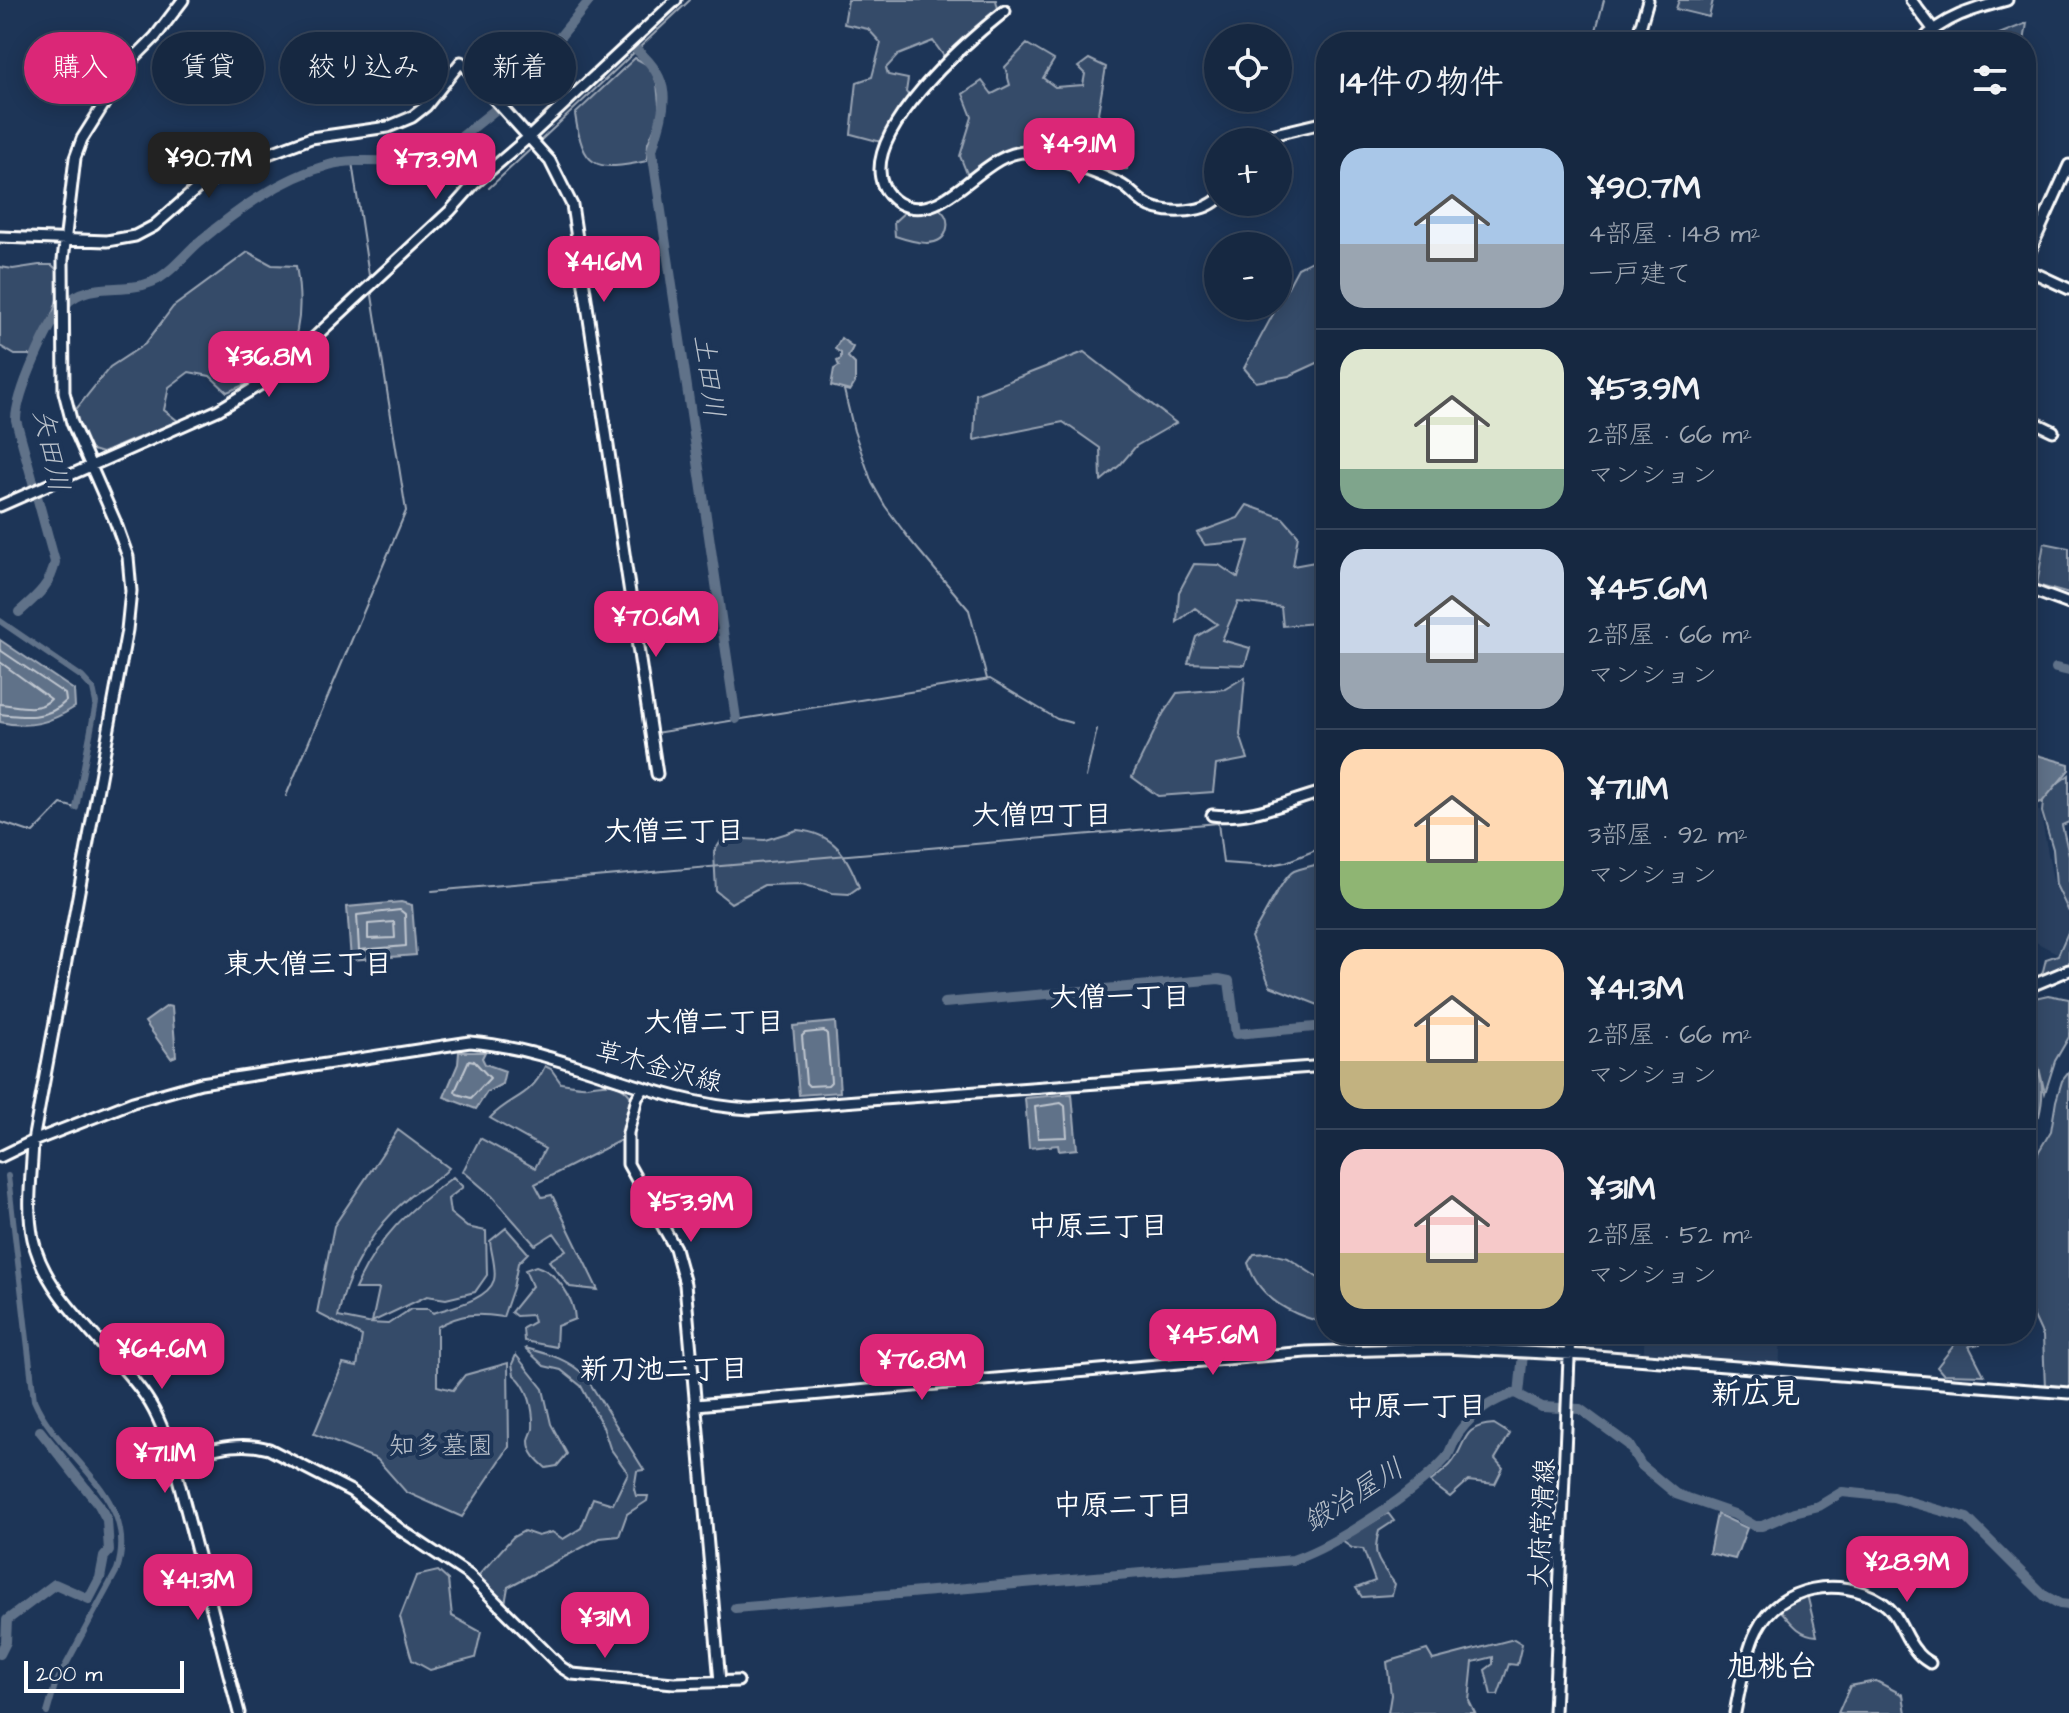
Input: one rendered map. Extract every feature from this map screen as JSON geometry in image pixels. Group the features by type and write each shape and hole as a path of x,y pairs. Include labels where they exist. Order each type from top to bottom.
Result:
{"street":[{"path":"183,0 155,37 131,61 82,139 75,158 70,195 62,275 65,296 64,397 125,546 131,591 127,630 33,1141 30,1221 33,1241 53,1285 146,1396 163,1429 239,1713"},
{"path":"0,506 221,409 271,378 420,240 474,184 676,0"},
{"path":"1639,32 1648,0"},
{"path":"1911,0 1933,29"},
{"path":"1930,32 1963,14 2007,0"},
{"path":"1005,11 938,72 900,117 879,165 884,186 892,197 911,207 933,205 1003,157 1027,152 1127,187 1145,204 1164,210 1204,207"},
{"path":"0,237 118,240 135,236 154,226 200,186 244,163 311,138 400,124 426,106 461,62 529,137 569,195 657,774"},
{"path":"1292,130 1316,124"},
{"path":"2036,238 2069,165"},
{"path":"2036,274 2069,289"},
{"path":"2036,423 2053,431"},
{"path":"2036,592 2069,604"},
{"path":"1212,815 1259,813 1316,794"},
{"path":"2036,984 2069,970"},
{"name":"草木金沢線","path":"0,1157 133,1102 201,1083 470,1042 505,1045 694,1102 750,1109 1316,1067"},
{"path":"644,1088 637,1098 628,1133 628,1164 675,1248 685,1284 720,1682"},
{"name":"大府常滑線","path":"1554,1713 1570,1344"},
{"path":"696,1405 1306,1352 1477,1348 2069,1393"},
{"path":"173,1459 240,1443 254,1444 340,1486 469,1575 561,1667 572,1674 674,1683 738,1681"},
{"path":"1735,1713 1758,1626 1782,1601 1806,1590 1836,1588 1882,1602 1894,1614 1916,1652 1930,1663"}],"shaded area":[{"path":"2036,810 2040,811 2054,886 2069,915 2069,926 2057,953 2036,942"},
{"path":"1644,1344 1780,1344 1779,1371 1643,1360"}],"green space":[{"path":"848,0 996,0 999,13 946,59 933,41 898,55 886,68 888,75 908,79 906,92 910,97 896,115 885,143 851,134 857,82 872,77 881,43 868,29 844,24"},
{"path":"1679,0 1713,0 1709,17 1676,9"},
{"path":"2027,23 2026,32 2004,32"},
{"path":"1027,44 1054,60 1043,78 1055,87 1083,85 1085,74 1078,67 1089,59 1106,67 1098,113 1102,118 1119,121 1121,134 1131,136 1127,169 1096,171 1082,141 1020,146 968,176 960,156 972,117 963,94 982,81 992,94 1010,85 1005,67"},
{"path":"635,58 650,66 657,83 660,115 648,143 647,161 615,166 594,162 582,146 575,114"},
{"path":"936,206 947,221 947,228 939,240 925,243 895,236 894,222 906,211"},
{"path":"248,252 272,265 296,266 299,321 294,342 284,359 261,376 227,392 210,376 189,372 169,387 164,410 178,421 102,453 89,449 74,412 110,367 145,344 173,307"},
{"path":"1316,259 1316,364 1289,376 1256,382 1244,368 1270,320 1292,320 1292,279 1298,268"},
{"path":"52,265 60,273 55,306 35,355 15,355 0,346 0,267 13,269"},
{"path":"1084,352 1176,423 1136,446 1101,481 1100,448 1063,422 974,440 976,394"},
{"path":"1247,505 1283,518 1298,535 1293,566 1316,562 1316,623 1283,626 1281,607 1238,602 1222,640 1250,648 1245,665 1188,663 1196,637 1217,624 1195,608 1177,622 1179,592 1194,564 1219,565 1238,578 1249,541 1205,545 1197,533 1238,518"},
{"path":"2044,543 2069,548 2069,594 2037,585"},
{"path":"1245,677 1240,735 1248,759 1216,765 1213,792 1158,796 1132,777 1163,714 1177,693 1225,689"},
{"path":"2069,775 2069,822 2062,825 2069,855 2069,912 2056,885 2053,849 2042,812 2044,793"},
{"path":"797,830 820,836 837,847 859,887 849,894 832,893 802,884 764,885 731,903 716,891 714,852 723,838 765,840"},
{"path":"1316,866 1316,1004 1270,986 1251,937 1289,875"},
{"path":"2069,930 2069,965 2042,975 2046,959 2058,955"},
{"path":"2048,995 2069,999 2069,1037 2055,1061 2045,1093 2036,1067 2036,998"},
{"path":"545,1066 561,1083 584,1086 612,1084 622,1088 632,1098 621,1140 535,1184 542,1197 552,1195 598,1290 570,1287 549,1261 566,1250 554,1233 535,1245 492,1196 463,1171 480,1138 535,1168 545,1149 490,1118 527,1091"},
{"path":"2069,1072 2069,1389 2045,1387 2043,1336 2036,1321 2036,1159 2051,1131 2062,1081"},
{"name":"知多墓園","path":"398,1130 449,1168 409,1197 373,1236 355,1267 338,1317 388,1324 411,1309 428,1309 433,1313 477,1298 490,1287 495,1276 490,1241 506,1228 528,1253 518,1263 503,1317 469,1315 437,1327 437,1386 453,1390 465,1375 508,1363 509,1447 462,1517 406,1492 377,1459 314,1434 343,1364 357,1367 362,1336 317,1313 334,1226"},
{"path":"453,1177 463,1187 448,1199 450,1213 467,1227 486,1231 487,1275 475,1292 446,1299 427,1296 372,1322 379,1289 355,1289 364,1271 396,1226"},
{"path":"1268,1253 1288,1258 1316,1276 1316,1320 1289,1310 1259,1286 1248,1263 1254,1254"},
{"path":"536,1266 557,1280 568,1295 574,1311 575,1319 557,1326 556,1347 524,1341 523,1328 534,1322 532,1315 516,1316 511,1312 532,1286 525,1270"},
{"path":"1955,1344 1980,1344 1969,1346 1984,1375 1943,1374 1937,1367"},
{"path":"525,1348 565,1361 586,1377 644,1470 637,1471 636,1496 648,1496 647,1501 627,1514 619,1536 600,1538 508,1587 505,1604 478,1576 513,1537 524,1531 538,1536 552,1532 563,1539 581,1528 593,1498 613,1504 628,1473 610,1448 603,1427 581,1386 561,1370 544,1366"},
{"path":"516,1355 543,1389 551,1424 567,1454 557,1466 546,1468 531,1449 529,1441 533,1415 527,1392 514,1375 512,1364"},
{"path":"1494,1424 1510,1434 1495,1459 1503,1468 1495,1484 1468,1481 1450,1497 1430,1482 1456,1458 1469,1433 1475,1428"},
{"path":"1388,1513 1394,1521 1379,1531 1376,1548 1378,1560 1395,1584 1392,1595 1362,1597 1356,1588 1375,1581 1363,1549 1352,1548 1342,1541"},
{"path":"438,1571 448,1580 452,1616 481,1632 475,1658 430,1670 412,1660 400,1617 416,1576"},
{"path":"1806,1590 1817,1636 1801,1631 1781,1611 1782,1605"},
{"path":"1514,1639 1522,1644 1517,1665 1509,1664 1498,1695 1491,1695 1485,1670 1493,1664 1493,1657 1473,1662 1469,1701 1475,1713 1388,1713 1391,1695 1387,1662 1427,1650 1433,1660"},
{"path":"1876,1681 1903,1695 1906,1713 1838,1713 1850,1686"}],"water":[{"path":"841,338 853,347 848,357 855,364 855,383 850,391 831,386 834,369 841,359 841,353 835,349"},
{"path":"0,640 74,690 75,707 39,723 20,725 0,722"},
{"path":"2036,755 2069,764 2069,770 2042,802 2036,803"},
{"path":"401,902 412,905 416,955 351,960 347,907"},
{"path":"167,1006 172,1007 176,1056 171,1058 145,1022"},
{"path":"835,1022 840,1092 799,1095 793,1026"},
{"path":"459,1052 485,1052 482,1058 485,1064 505,1071 502,1084 487,1092 476,1109 444,1097 458,1064"},
{"path":"2036,1070 2042,1085 2039,1116 2036,1115"},
{"path":"1072,1094 1077,1149 1059,1151 1058,1145 1029,1148 1025,1098"},
{"path":"1717,1514 1747,1528 1735,1559 1709,1553"}],"waterway":[{"name":"矢田川","path":"19,612 46,584 55,562 16,420 17,409 42,342 66,304 85,292 130,287 159,279 244,207 311,171 342,162 411,161 438,156 511,97 590,0"},
{"path":"540,141 690,0"},
{"path":"1596,32 1604,0"},
{"name":"土田川","path":"637,50 657,74 664,96 652,150 736,719"},
{"path":"489,188 532,148"},
{"path":"352,162 370,282"},
{"path":"286,796 406,511 371,289"},
{"path":"844,390 872,483 910,540 969,610 987,679"},
{"path":"0,621 82,677 93,689 96,703 76,808"},
{"path":"2056,668 2069,671"},
{"path":"655,733 990,679 1057,719 1072,723"},
{"path":"1086,777 1097,729"},
{"path":"0,822 33,833 61,804 76,808"},
{"path":"432,891 1218,823 1223,863 1266,866 1316,850"},
{"path":"944,1003 1219,979 1229,981 1236,1034 1316,1027"},
{"path":"8,1176 34,1400 46,1421 108,1499 118,1521 121,1544 117,1570 55,1685 47,1713"},
{"path":"1519,1394 1524,1344"},
{"name":"鍛治屋川","path":"735,1608 1293,1560 1353,1530 1415,1487 1446,1458 1458,1434 1471,1418 1492,1403 1515,1393 1542,1407 1580,1409 1629,1445 1641,1465 1676,1494 1734,1514 1755,1526 1819,1506 1842,1492 1893,1497 1967,1518 2045,1596 2069,1605"},
{"path":"0,1654 6,1642 7,1620 55,1584 89,1599 109,1551 107,1520 99,1505 40,1431"}],"district":[{"name":"大僧四丁目","path":"1042,814"},
{"name":"大僧三丁目","path":"674,830"},
{"name":"東大僧三丁目","path":"308,963"},
{"name":"大僧一丁目","path":"1120,996"},
{"name":"大僧二丁目","path":"714,1021"},
{"name":"中原三丁目","path":"1098,1225"},
{"name":"新刀池二丁目","path":"664,1368"},
{"name":"新広見","path":"1756,1393"},
{"name":"中原一丁目","path":"1416,1405"},
{"name":"中原二丁目","path":"1123,1504"},
{"name":"旭桃台","path":"1772,1666"}]}
